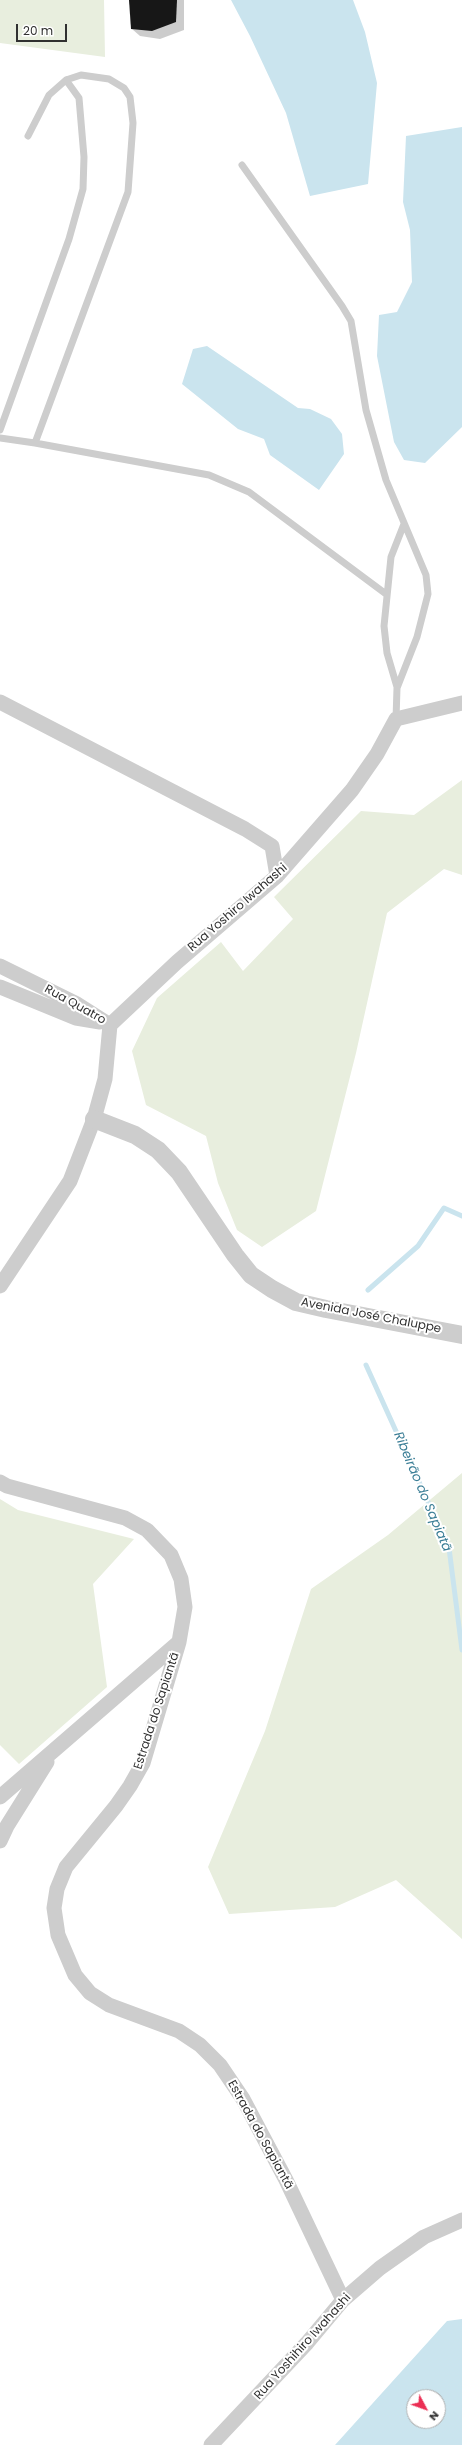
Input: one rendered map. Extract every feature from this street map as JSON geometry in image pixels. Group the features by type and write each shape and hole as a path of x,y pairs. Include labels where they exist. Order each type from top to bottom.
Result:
{"street":[{"path":"0,702 252,833 272,846 277,876"},
{"path":"396,719 462,703"},
{"name":"Rua Yoshiro Iwahashi","path":"110,1025 155,982 277,876 352,790 377,754 396,719"},
{"name":"Rua Quatro","path":"0,966 77,1004 110,1025"},
{"name":"Rua Quatro","path":"0,987 76,1018 110,1025"},
{"path":"0,1286 70,1181 94,1119 105,1079 110,1025"},
{"name":"Avenida José Chaluppe","path":"94,1119 136,1135 158,1150 179,1172 234,1255 252,1275 272,1289 296,1302 462,1335"},
{"name":"Estrada do Sapiantã","path":"0,1482 125,1518 148,1530 170,1555 181,1579 185,1607 179,1642 143,1762 130,1786 116,1806 66,1867 56,1889 54,1908 58,1935 76,1975 90,1993 109,2006 179,2031 200,2045 220,2065 243,2099 286,2180 343,2300"},
{"path":"0,1797 179,1642"},
{"path":"0,1841 7,1826 57,1748"},
{"name":"Rua Yoshihiro Iwahashi","path":"211,2445 306,2343 343,2300 380,2268 424,2238 462,2220"}],"lane":[{"path":"28,136 49,95 66,80 81,74 109,79 124,88 130,98 133,123 128,192 35,442"},
{"path":"0,430 69,239 83,189 84,157 79,98 66,80"},
{"path":"242,165 342,306 351,321 366,410 386,480 426,576 428,594 417,637 397,688"},
{"path":"0,438 35,442 209,475 249,492 386,594"},
{"path":"396,719 397,688 387,653 384,626 386,594 391,557 404,524"}],"green space":[{"path":"0,0 104,0 105,57 0,43"},
{"path":"462,780 462,875 444,869 387,913 356,1053 316,1211 262,1247 237,1230 218,1183 206,1136 146,1105 132,1051 157,998 221,942 243,971 293,919 274,897 361,811 414,815"},
{"path":"462,1473 462,1939 396,1880 335,1907 229,1914 208,1867 265,1731 311,1589 388,1535"},
{"path":"0,1499 18,1510 134,1539 93,1584 107,1687 19,1764 0,1745"}],"water":[{"path":"231,0 353,0 365,32 377,83 368,184 310,196 286,113 250,36"},
{"path":"462,127 462,427 425,463 404,460 394,442 377,356 379,315 397,312 412,282 410,230 403,202 406,136"},
{"path":"207,346 298,408 310,409 331,419 342,434 344,454 319,490 270,455 264,439 238,429 182,384 193,349"},
{"path":"462,2319 462,2445 335,2445 447,2321"}],"building":[{"path":"129,0 177,0 176,22 152,31 131,29"}],"waterway":[{"path":"368,1290 418,1246 444,1208 462,1216"},
{"name":"Ribeirão do Sapiatã","path":"366,1365 449,1548 462,1650"}]}
